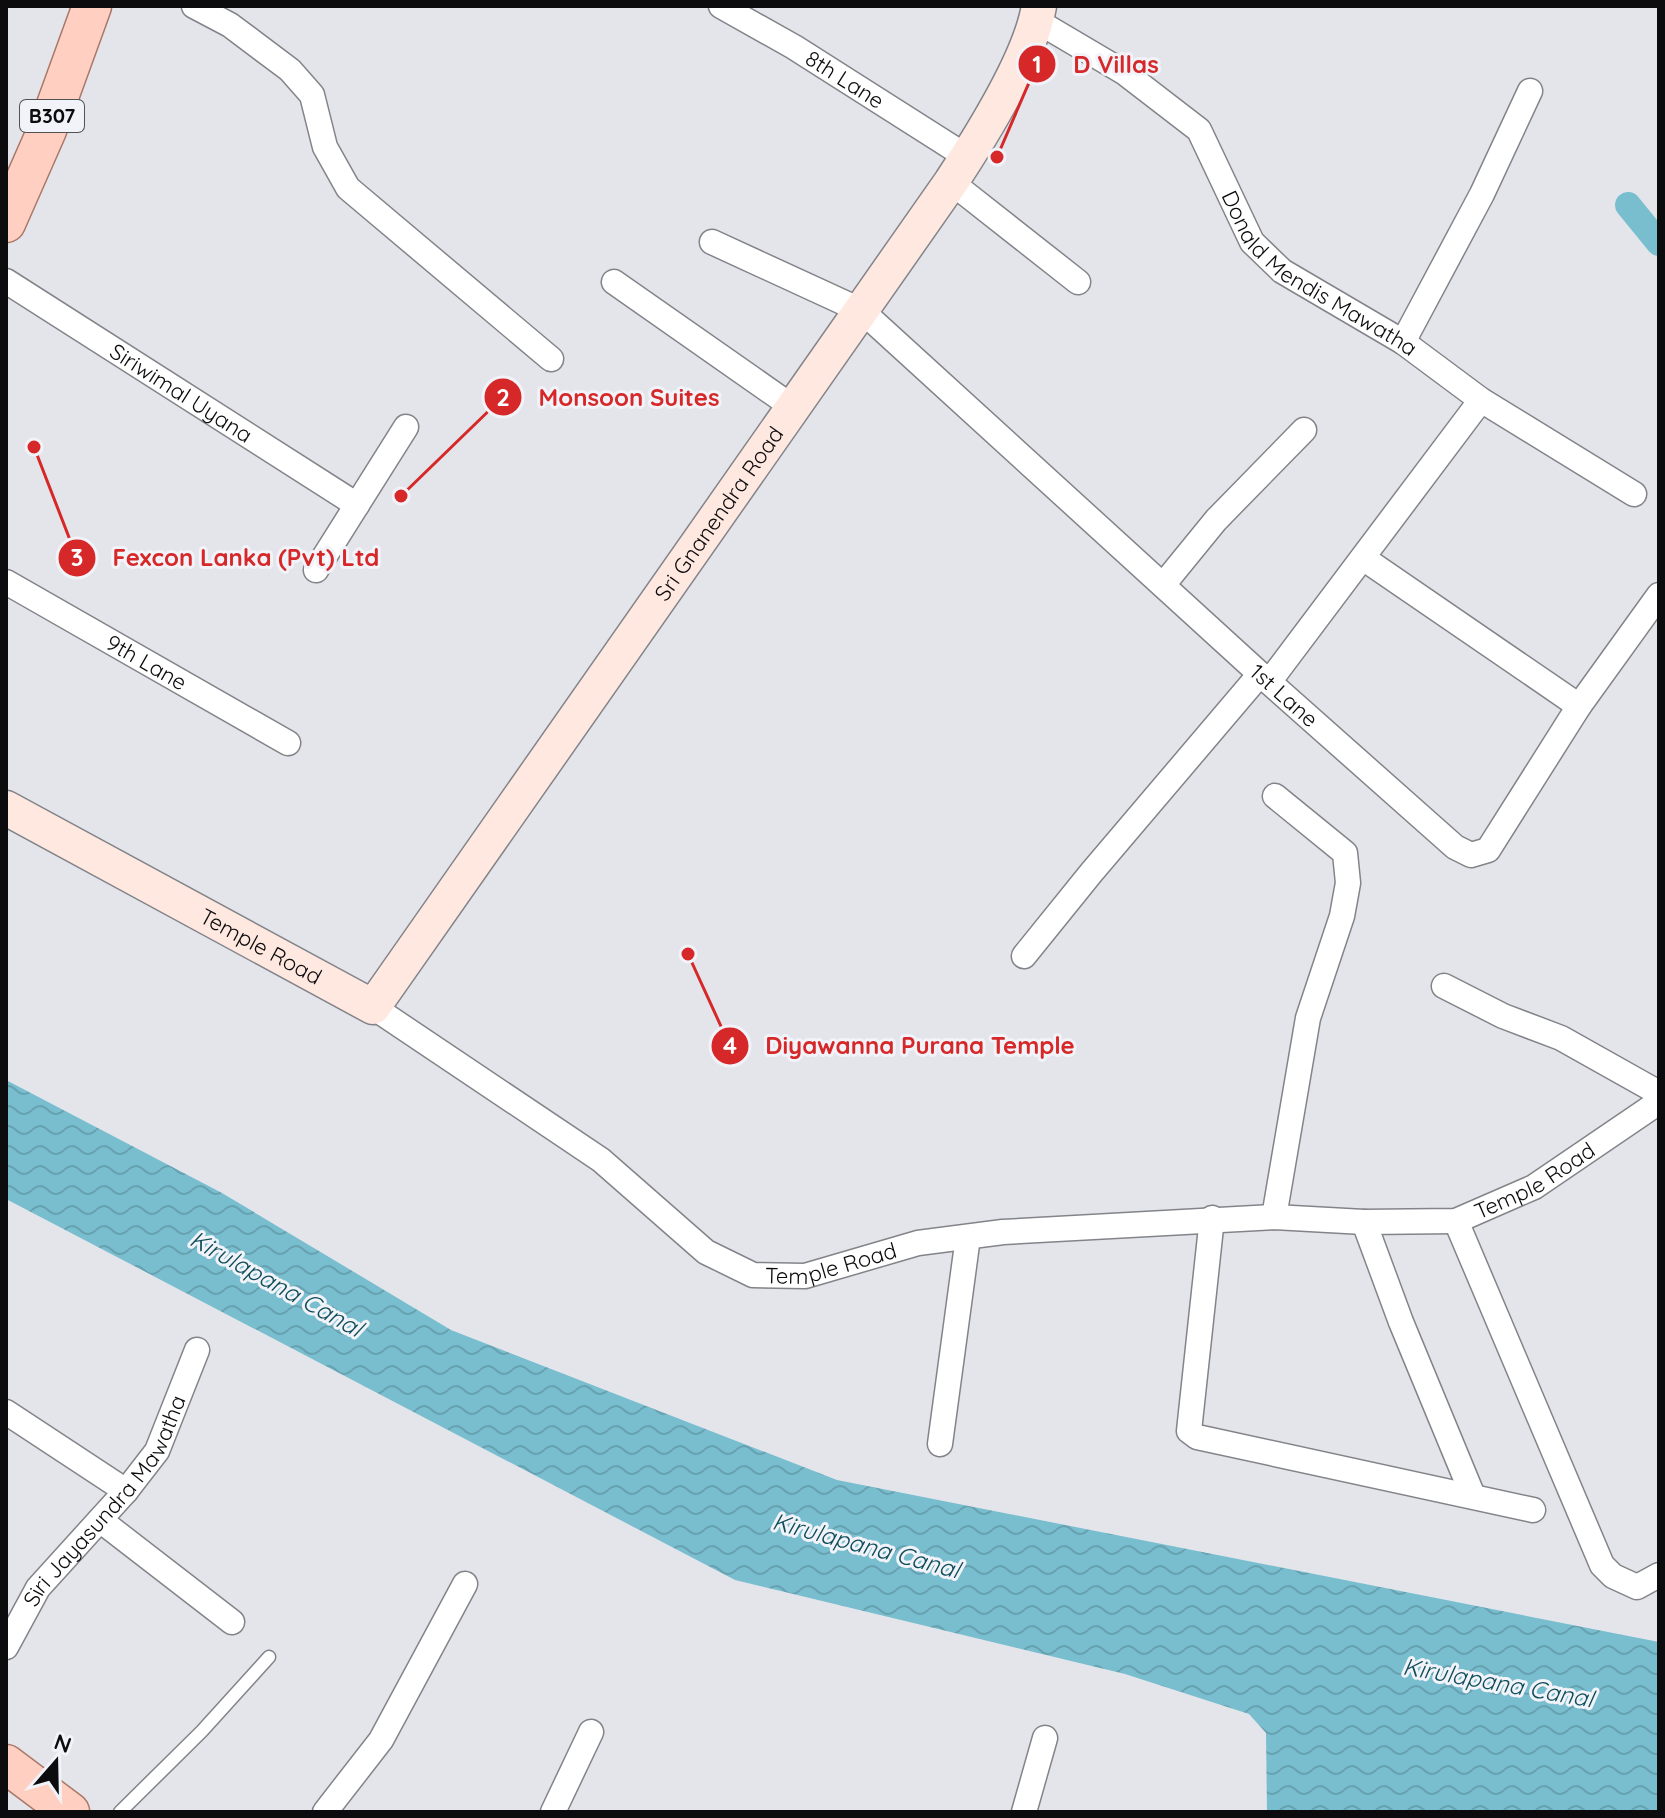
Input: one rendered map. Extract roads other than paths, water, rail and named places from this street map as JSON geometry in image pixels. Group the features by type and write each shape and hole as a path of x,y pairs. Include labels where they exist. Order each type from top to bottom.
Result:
{"main road":[{"name":"B307","path":"6,223 47,130 81,10"},
{"path":"6,1764 70,1812"}],"street":[{"path":"194,6 230,25 290,70 312,95 325,147 348,188 551,359"},
{"name":"8th Lane","path":"721,6 794,47 959,170 1078,282"},
{"name":"Sri Gnanendra Road","path":"373,1007 959,170 1009,83 1038,14"},
{"name":"Donald Mendis Mawatha","path":"1038,14 1125,73 1199,130 1252,242 1282,271 1403,342 1481,400 1634,494"},
{"path":"1403,342 1482,194 1530,91"},
{"name":"1st Lane","path":"712,242 862,311 1264,678 1455,847 1471,855 1488,850 1579,706 1659,595"},
{"name":"Siriwimal Uyana","path":"6,281 357,505"},
{"path":"614,282 794,408"},
{"path":"1024,956 1091,873 1264,678 1363,558 1481,400"},
{"path":"316,570 406,427"},
{"path":"1163,585 1216,520 1304,430"},
{"path":"1363,558 1579,706"},
{"name":"9th Lane","path":"6,582 288,743"},
{"path":"1274,1217 1308,1018 1342,916 1348,883 1345,853 1275,796"},
{"name":"Temple Road","path":"6,808 373,1007 601,1160 706,1252 753,1275 805,1276 918,1243 1212,1218 1456,1221 1534,1187 1659,1102"},
{"path":"1444,986 1503,1016 1561,1038 1659,1093"},
{"path":"1212,1218 1189,1431 1197,1437 1533,1510"},
{"path":"1456,1221 1602,1565 1613,1576 1637,1587 1659,1575"},
{"path":"1364,1222 1401,1322 1473,1496"},
{"path":"940,1444 968,1237"},
{"name":"Siri Jayasundra Mawatha","path":"6,1647 38,1588 126,1491 157,1451 197,1350"},
{"path":"6,1412 126,1491"},
{"path":"100,1520 232,1622"},
{"path":"325,1812 381,1740 465,1584"},
{"path":"553,1812 591,1732"},
{"path":"1024,1812 1045,1738"}],"lane":[{"path":"120,1812 202,1731 269,1657"}],"water":[{"name":"Kirulapana Canal","path":"6,1080 222,1193 451,1330 837,1480 1659,1642 1659,1812 1267,1812 1266,1733 1249,1714 1125,1674 735,1580 6,1199"}],"waterway":[{"path":"1628,205 1659,243"}],"place":[{"name":"D Villas","path":"997,157"},
{"name":"Fexcon Lanka (Pvt) Ltd","path":"34,447"},
{"name":"Monsoon Suites","path":"401,496"},
{"name":"Diyawanna Purana Temple","path":"688,954"}]}
